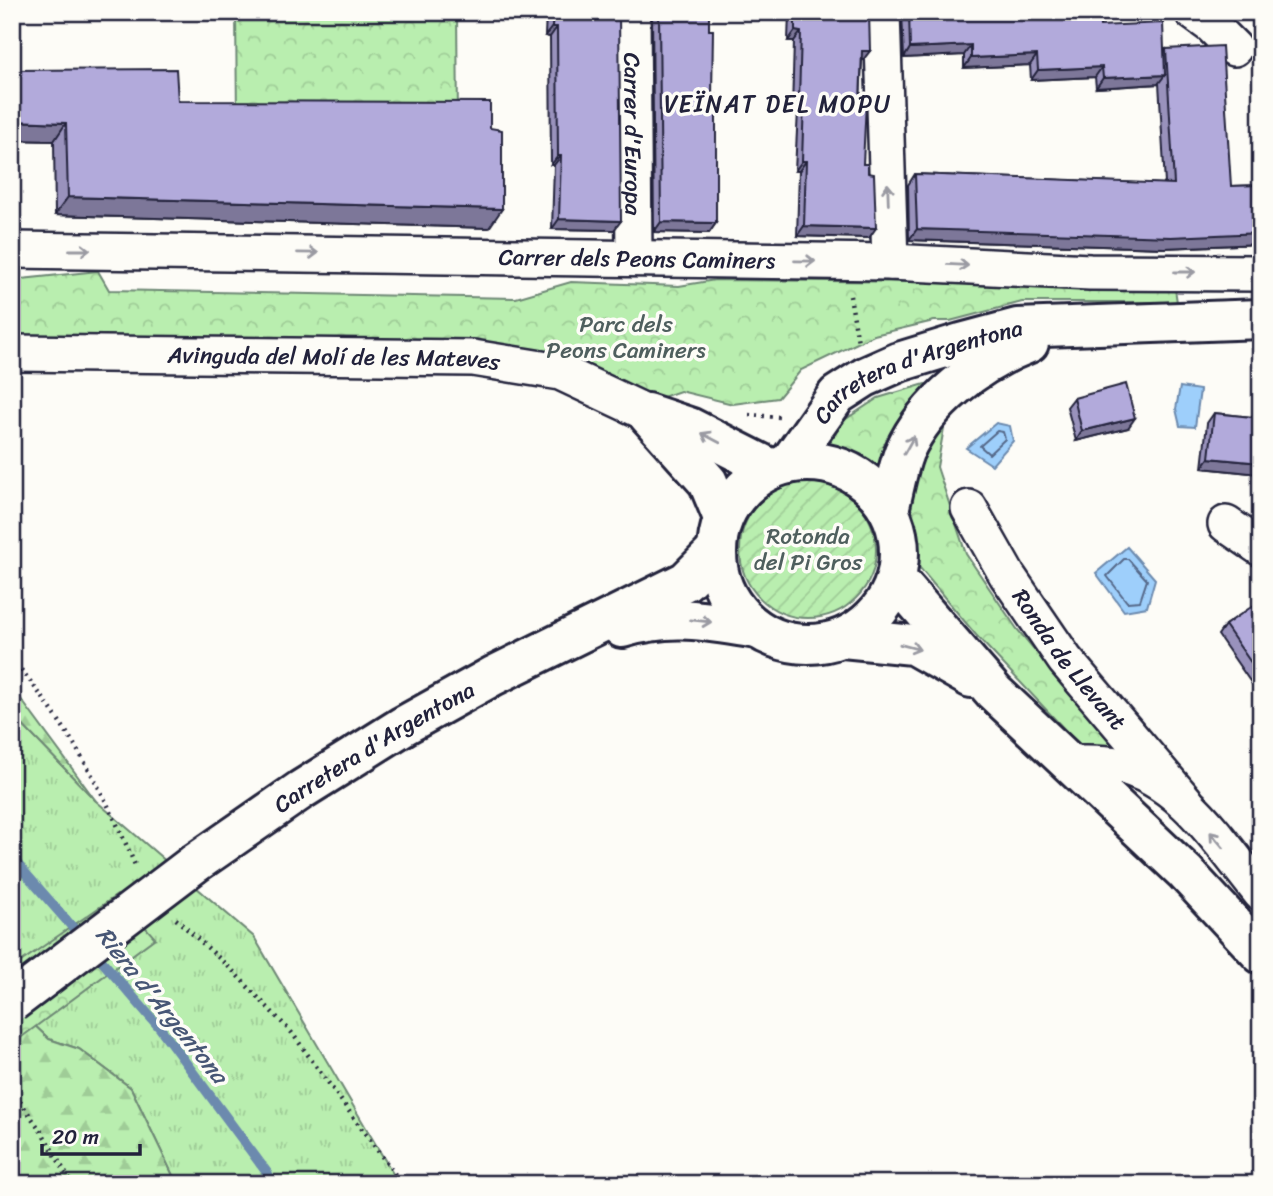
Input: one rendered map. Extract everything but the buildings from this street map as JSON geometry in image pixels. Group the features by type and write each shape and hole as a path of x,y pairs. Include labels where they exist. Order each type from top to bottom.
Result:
{"street":[{"name":"Carrer d'Europa","path":"632,12 634,258"},
{"path":"882,12 890,262"},
{"path":"1193,12 1212,25 1234,48"},
{"name":"Carrer dels Peons Caminers","path":"12,250 843,261 1090,272 1261,273"},
{"name":"Carretera d'Argentona","path":"780,466 837,395 865,377 899,362 1017,328 1261,319"},
{"name":"Carretera d'Argentona","path":"889,510 905,451 921,425 950,392 983,364 1076,326"},
{"name":"Avinguda del Molí de les Mateves","path":"12,354 473,358 560,372 647,413"},
{"path":"647,413 689,427 780,466 821,463 849,471 872,487 889,510 899,544 896,579 876,614 843,638"},
{"path":"647,413 708,482 720,535 719,577 730,601 757,629"},
{"path":"563,645 686,581 720,535 743,489 780,466"},
{"name":"Ronda de Llevant","path":"969,508 1007,575 1065,660 1261,893"},
{"path":"1226,524 1261,548"},
{"path":"896,579 994,692 1073,763 1185,872 1261,954"},
{"path":"563,645 655,618 701,620 757,629 799,645 843,638 913,645 994,692"},
{"name":"Carretera d'Argentona","path":"12,1002 194,864 300,790 403,726 493,676 563,645"},
{"name":"Ronda de Llevant","path":"1073,763 1117,765 1148,778 1185,801"}],"path":[{"path":"843,261 865,377"},
{"path":"12,659 72,737 97,780 134,862"},
{"path":"173,916 231,969 292,1033 402,1184"},
{"path":"12,1090 43,1134 72,1184"}],"green space":[{"path":"236,12 457,12 458,121 237,120"},
{"name":"Parc dels Peons Caminers","path":"98,271 109,290 516,298 571,282 679,286 715,280 1030,283 1175,289 1177,302 1022,302 950,321 934,321 874,335 801,370 778,398 733,404 680,391 640,405 560,362 12,342 12,280"},
{"path":"925,384 939,386 886,483 864,455 826,452 837,425 878,398"},
{"path":"947,411 937,467 966,554 1017,629 1126,759 1084,750 976,635 919,567 912,525 903,510 911,462"},
{"name":"Rotonda del Pi Gros","path":"808,482 834,487 856,502 871,524 876,550 871,576 856,598 834,613 808,618 782,613 760,598 745,576 740,550 745,524 760,502 782,487"},
{"path":"12,687 96,801 12,714"},
{"path":"12,714 96,801 254,937 399,1184 177,1184 131,1088 79,1049 49,1039 12,1004"},
{"path":"117,895 155,938 19,1039 12,1031 12,968"},
{"path":"12,1004 49,1039 79,1049 131,1088 177,1184 12,1184"}],"water":[{"path":"1180,387 1200,390 1195,427 1180,426 1176,409"},
{"path":"996,423 1010,426 1013,441 992,465 966,448"},
{"path":"1127,547 1155,579 1147,607 1124,611 1096,573"}],"waterway":[{"name":"Riera d'Argentona","path":"12,858 82,938"},
{"name":"Riera d'Argentona","path":"94,952 160,1028 268,1174 272,1184"}],"district":[{"name":"VEÏNAT DEL MOPU","path":"778,104"}]}
